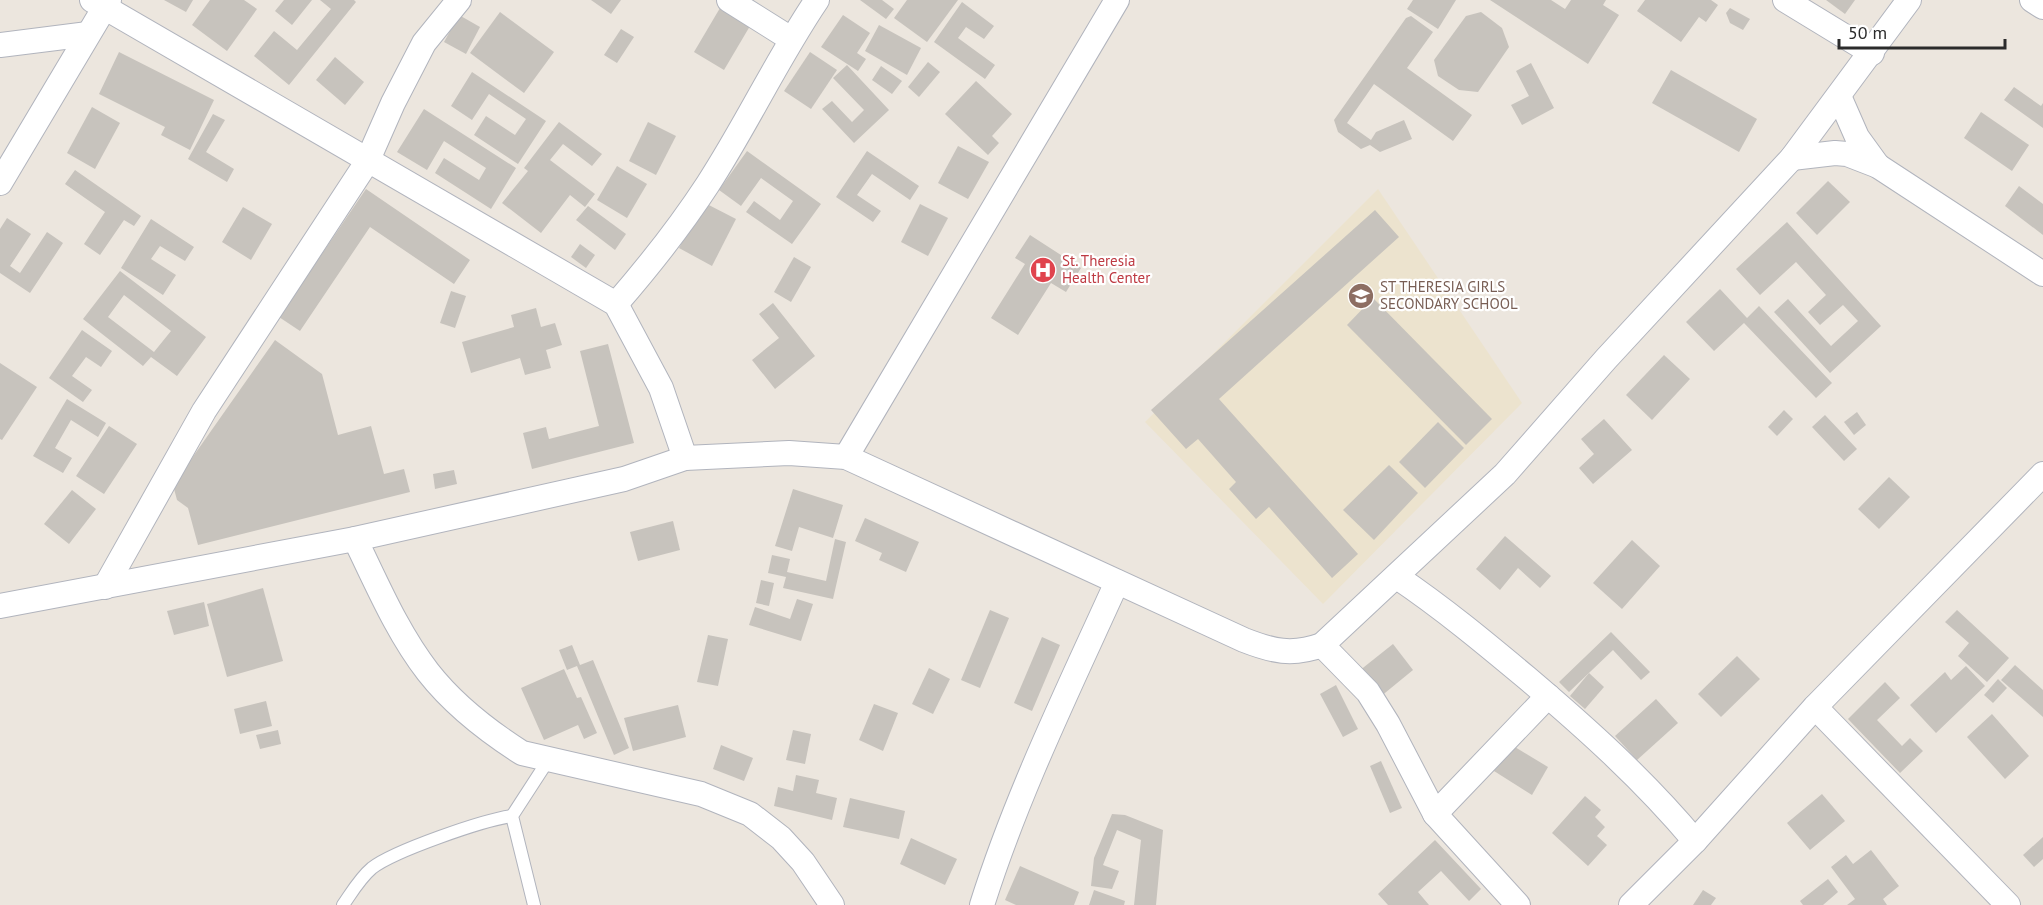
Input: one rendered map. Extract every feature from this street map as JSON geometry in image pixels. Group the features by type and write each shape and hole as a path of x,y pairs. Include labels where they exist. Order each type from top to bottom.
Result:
{"street":[{"path":"105,587 204,411 367,162 393,103 424,43 459,0"},
{"path":"729,0 791,39"},
{"path":"616,304 661,252 708,184 764,91 791,39 817,0"},
{"path":"1099,0 1102,24"},
{"path":"846,457 1117,0"},
{"path":"1785,0 1872,53"},
{"path":"0,606 355,539 624,478 685,458 726,454 789,453 846,457 1244,640 1277,652 1297,652 1322,645 1505,474 1606,359 1792,158 1872,53 1909,0"},
{"path":"2032,0 2043,7"},
{"path":"0,183 88,34 102,2 367,162 561,270 616,304 661,388 685,458"},
{"path":"0,45 88,34"},
{"path":"1839,96 1857,137 1878,166"},
{"path":"1792,158 1835,153 1847,154 1878,166 2043,274"},
{"path":"1631,905 1695,841 1815,707 2043,474"},
{"path":"355,539 398,627 429,673 498,737 522,753 701,794 750,814 781,838 803,862 832,905"},
{"path":"1397,577 1442,607 1621,760 1661,801 1695,841"},
{"path":"982,905 1006,833 1117,582"},
{"path":"1322,645 1368,692 1388,724 1435,814 1518,905"},
{"path":"1435,814 1548,696"},
{"path":"1815,707 2008,905"}],"lane":[{"path":"534,905 512,816 549,759"},
{"path":"343,905 374,867 408,851 489,820 512,816"}],"shaded area":[{"name":"ST THERESIA GIRLS SECONDARY SCHOOL","path":"1378,189 1522,403 1323,604 1145,422"}],"building":[{"path":"164,0 193,0 186,12"},
{"path":"210,0 244,0 257,9 227,51 192,25"},
{"path":"284,0 312,0 292,25 275,11"},
{"path":"320,0 354,0 356,2 289,85 254,56 274,31 297,50 331,9"},
{"path":"591,0 621,0 611,14"},
{"path":"860,0 882,0 894,9 886,19"},
{"path":"907,0 958,0 927,42 894,18"},
{"path":"1413,0 1456,0 1438,29 1407,9"},
{"path":"1490,0 1551,0 1565,9 1571,0 1606,0 1603,5 1619,15 1588,64"},
{"path":"1645,0 1711,0 1718,5 1706,22 1699,17 1681,42 1637,11"},
{"path":"1826,0 1855,0 1845,14"},
{"path":"962,2 994,26 984,39 966,27 958,38 995,65 985,79 934,42"},
{"path":"720,8 750,26 724,70 694,52"},
{"path":"1730,8 1750,19 1743,30 1730,23 1726,13"},
{"path":"500,12 554,52 524,93 470,53"},
{"path":"1481,12 1502,28 1509,47 1478,92 1459,90 1438,76 1434,60 1466,16"},
{"path":"459,15 480,27 466,54 444,42"},
{"path":"843,15 870,33 857,53 866,59 858,71 821,47"},
{"path":"1411,16 1433,32 1407,68 1472,115 1453,141 1374,84 1347,123 1371,140 1376,132 1404,120 1412,139 1380,152 1370,145 1361,149 1338,132 1334,120 1406,18"},
{"path":"879,25 921,48 907,75 865,51"},
{"path":"621,29 634,37 617,63 604,55"},
{"path":"119,52 214,100 190,150 161,135 165,127 99,94"},
{"path":"810,52 837,70 811,109 784,91"},
{"path":"335,57 364,82 345,105 316,80"},
{"path":"928,62 940,72 919,97 908,87"},
{"path":"1531,63 1554,108 1522,125 1511,105 1529,96 1516,71"},
{"path":"847,65 889,110 854,143 822,109 832,101 852,122 864,110 833,78"},
{"path":"881,66 902,81 892,94 872,80"},
{"path":"1671,70 1757,119 1739,152 1652,103"},
{"path":"472,72 546,121 518,164 474,135 486,116 515,135 526,119 489,94 472,120 451,106"},
{"path":"976,81 1012,114 992,136 999,143 988,155 945,114"},
{"path":"2014,87 2041,106 2043,103 2043,128 2004,100"},
{"path":"92,107 120,123 95,169 67,153"},
{"path":"424,109 516,168 491,209 435,173 444,158 479,180 486,168 444,141 427,170 397,152"},
{"path":"1981,112 2029,145 2012,171 1964,138"},
{"path":"213,114 225,120 206,152 234,169 227,182 188,159"},
{"path":"559,122 602,154 592,166 563,144 550,160 595,194 585,207 570,195 541,233 502,203 528,171 524,168"},
{"path":"648,122 676,136 656,175 629,161"},
{"path":"958,146 989,162 968,199 938,183"},
{"path":"747,151 821,204 792,244 746,212 754,201 780,220 793,201 761,178 741,206 719,190"},
{"path":"867,151 919,186 910,200 872,174 857,195 881,211 873,222 836,197"},
{"path":"617,166 647,184 627,218 597,200"},
{"path":"75,170 141,216 134,226 124,220 100,255 84,244 105,212 65,184"},
{"path":"1828,181 1850,202 1817,235 1796,213"},
{"path":"2019,186 2043,204 2043,235 2005,206"},
{"path":"366,189 470,260 454,284 370,227 300,331 279,317"},
{"path":"703,202 736,219 712,266 679,248"},
{"path":"920,204 948,218 928,256 901,242"},
{"path":"588,206 626,234 615,250 576,220"},
{"path":"243,207 272,224 251,260 222,242"},
{"path":"1375,210 1399,237 1219,399 1358,554 1332,578 1269,507 1256,519 1229,489 1236,482 1198,439 1186,449 1151,410"},
{"path":"7,218 31,234 10,266 20,273 47,232 63,243 30,293 0,273 0,229"},
{"path":"151,219 194,247 185,261 160,246 151,259 176,275 163,295 121,268"},
{"path":"1787,222 1881,326 1830,373 1774,312 1788,299 1831,346 1858,321 1843,305 1820,325 1808,312 1826,295 1796,262 1760,295 1736,269"},
{"path":"1030,235 1081,268 1066,292 1051,283 1018,335 991,318 1025,264 1015,258"},
{"path":"580,244 595,255 586,268 571,257"},
{"path":"794,257 811,267 791,302 774,292"},
{"path":"120,271 206,337 177,376 151,357 143,366 83,319","holes":["124,295 171,331 154,352 108,317"]},
{"path":"1720,289 1747,318 1759,306 1832,383 1816,398 1744,323 1714,351 1686,322"},
{"path":"451,291 466,296 455,328 440,323"},
{"path":"1373,298 1492,419 1466,445 1347,325"},
{"path":"773,303 815,356 775,389 752,360 779,338 759,314"},
{"path":"536,308 541,327 555,323 562,345 546,350 551,368 525,375 520,358 471,373 462,342 514,327 511,315"},
{"path":"82,330 112,351 101,367 86,357 72,376 92,390 83,402 49,378"},
{"path":"275,340 322,374 338,435 371,426 384,474 404,469 410,492 198,545 188,508 177,500 173,485"},
{"path":"608,344 634,443 532,469 523,433 546,427 549,439 599,426 580,351"},
{"path":"1664,355 1690,379 1652,420 1626,395"},
{"path":"0,363 37,387 2,440 0,439"},
{"path":"67,399 106,423 98,437 71,420 55,448 72,458 63,473 33,456"},
{"path":"1784,410 1793,419 1777,436 1768,427"},
{"path":"1857,412 1866,425 1854,435 1844,422"},
{"path":"1825,415 1857,449 1844,461 1812,427"},
{"path":"1604,419 1632,450 1593,484 1579,468 1594,454 1581,439"},
{"path":"1438,422 1464,448 1425,488 1399,462"},
{"path":"109,426 137,444 104,494 76,476"},
{"path":"1389,465 1418,493 1374,540 1343,510"},
{"path":"454,470 457,484 435,489 433,474"},
{"path":"1889,477 1910,497 1879,529 1858,509"},
{"path":"793,489 843,505 833,538 799,527 792,551 775,546"},
{"path":"72,490 96,509 69,544 44,524"},
{"path":"865,518 919,542 906,572 879,560 882,553 855,541"},
{"path":"673,521 680,550 638,561 630,532"},
{"path":"1505,536 1551,576 1540,588 1518,568 1500,590 1476,569"},
{"path":"835,539 846,542 833,599 783,588 786,577 768,573 772,555 790,559 787,572 826,581"},
{"path":"1632,540 1660,566 1622,609 1593,583"},
{"path":"761,580 774,583 769,606 756,603"},
{"path":"263,588 283,661 227,677 207,604"},
{"path":"797,599 813,604 801,641 749,625 755,607 790,619"},
{"path":"204,602 209,626 174,635 167,611"},
{"path":"990,610 1009,618 980,688 961,680"},
{"path":"1957,610 2009,658 1987,682 1958,656 1969,643 1945,622"},
{"path":"1611,632 1650,672 1641,680 1613,650 1569,692 1559,682"},
{"path":"708,635 728,639 718,686 697,682"},
{"path":"1042,637 1060,645 1032,711 1014,703"},
{"path":"1393,644 1413,670 1380,697 1359,671"},
{"path":"572,645 580,665 593,660 629,748 614,755 577,666 567,670 559,650"},
{"path":"1737,656 1760,679 1721,717 1698,694"},
{"path":"2015,665 2043,690 2043,717 2001,680"},
{"path":"1966,666 1985,686 1936,733 1910,705 1945,672 1951,680"},
{"path":"929,668 950,679 933,714 912,704"},
{"path":"564,669 577,698 581,697 597,733 584,739 578,725 544,740 521,688"},
{"path":"1589,673 1604,687 1585,709 1570,696"},
{"path":"1998,679 2007,688 1993,703 1984,695"},
{"path":"1885,682 1900,698 1877,720 1902,746 1910,738 1923,751 1900,773 1848,719"},
{"path":"1336,685 1358,729 1343,737 1320,694"},
{"path":"1656,699 1678,723 1637,760 1615,736"},
{"path":"266,701 272,726 240,734 234,709"},
{"path":"874,704 898,713 883,751 859,740"},
{"path":"678,705 686,737 633,751 624,718"},
{"path":"1992,714 2029,756 2005,779 1967,737"},
{"path":"278,730 281,744 260,749 256,735"},
{"path":"793,730 811,734 805,764 786,760"},
{"path":"1510,744 1548,767 1532,795 1494,771"},
{"path":"721,745 753,758 744,781 713,769"},
{"path":"1381,761 1402,808 1390,813 1370,766"},
{"path":"796,775 819,780 816,793 837,798 832,820 774,806 778,787 793,791"},
{"path":"1822,794 1845,821 1810,850 1787,823"},
{"path":"1585,796 1601,810 1595,817 1605,827 1597,836 1607,845 1588,866 1552,833"},
{"path":"850,798 905,811 899,839 843,827"},
{"path":"1112,814 1125,815 1163,830 1156,905 1134,905 1141,840 1117,830 1103,865 1119,871 1112,889 1091,886 1094,858"},
{"path":"2043,837 2043,859 2034,867 2023,855"},
{"path":"911,838 957,859 945,885 900,864"},
{"path":"1435,840 1481,889 1469,901 1441,871 1418,892 1429,905 1388,905 1378,894"},
{"path":"1871,850 1899,886 1883,899 1887,905 1847,905 1855,899 1831,867 1846,855 1853,864"},
{"path":"1020,866 1079,892 1074,905 1016,905 1005,900"},
{"path":"1828,879 1838,892 1823,905 1803,905 1800,901"},
{"path":"1094,890 1125,901 1124,905 1089,905"},
{"path":"1703,890 1716,898 1711,905 1693,905"}],"place":[{"name":"St. Theresia Health Center","path":"1043,270"},
{"name":"ST THERESIA GIRLS SECONDARY SCHOOL","path":"1361,296"}]}
